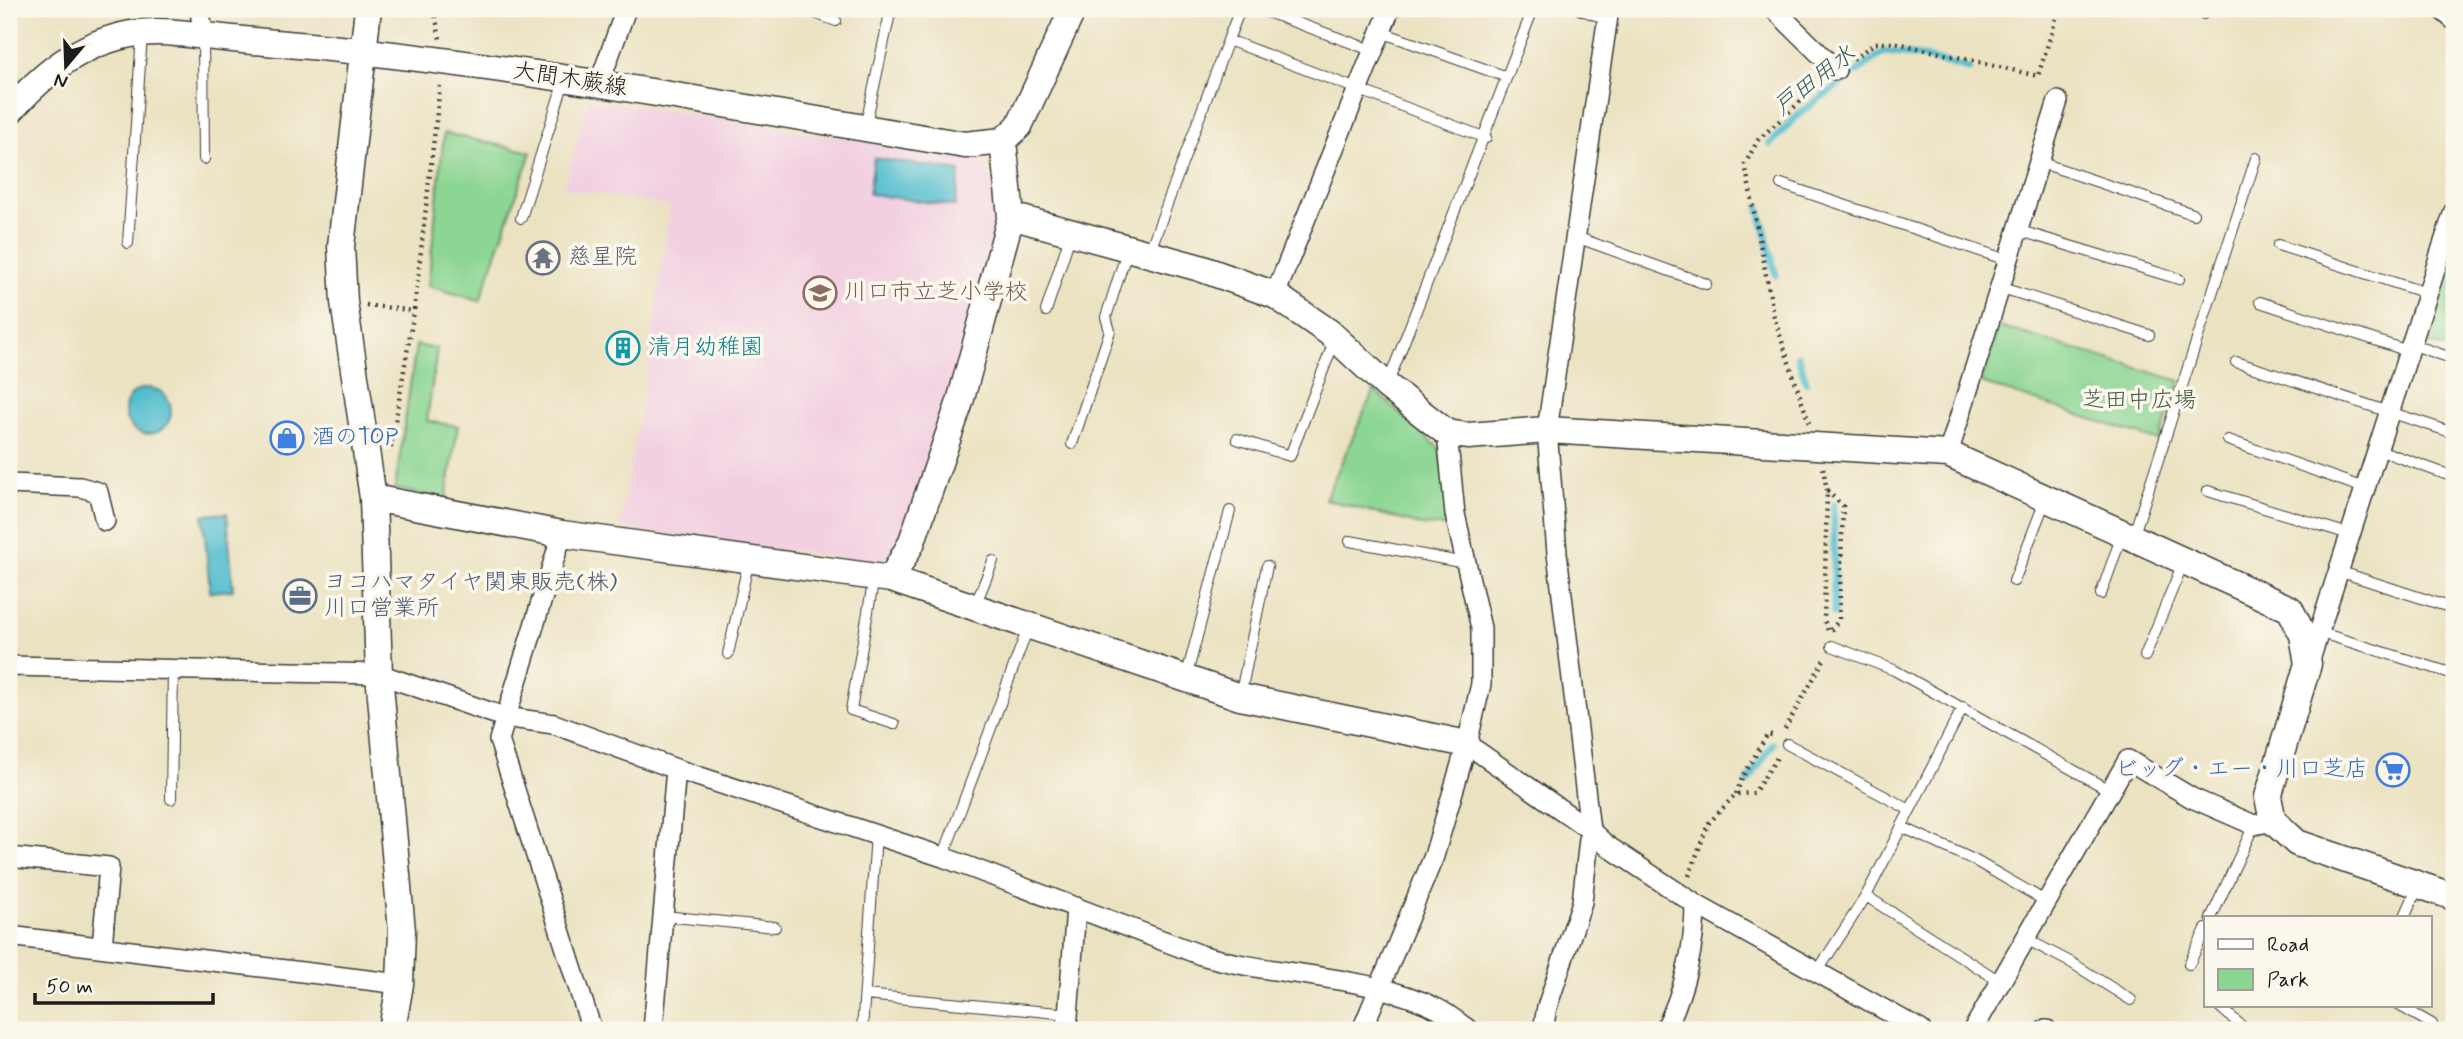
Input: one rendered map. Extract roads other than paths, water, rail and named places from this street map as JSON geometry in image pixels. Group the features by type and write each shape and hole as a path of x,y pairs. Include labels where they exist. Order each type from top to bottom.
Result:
{"street":[{"path":"200,9 203,36"},
{"path":"368,9 345,191 341,246 344,302 373,498 379,674 402,931 400,984 392,1030"},
{"path":"598,84 626,9"},
{"path":"882,578 911,544 960,402 1011,216 1003,141 1019,126 1030,108 1073,9"},
{"path":"1275,295 1390,9"},
{"path":"1774,9 1836,70"},
{"path":"2441,9 2454,20"},
{"path":"1543,1030 1546,1007 1582,902 1590,830 1554,527 1548,430 1608,14"},
{"name":"大間木蕨線","path":"13,108 66,58 96,43 142,33 177,32 364,51 565,78 965,145 1003,141"},
{"path":"1948,454 2058,101"},
{"path":"2263,823 2268,797 2308,664 2453,215"},
{"path":"1011,216 1200,268 1275,295 1336,338 1387,386 1447,433 1468,436 1548,430 1948,454 2290,609 2303,635 2308,664"},
{"path":"1362,1030 1377,990 1386,978 1434,856 1467,744 1481,684 1481,628 1455,514 1447,433"},
{"path":"9,484 80,487 98,492 105,521"},
{"path":"373,498 562,534 882,578 1240,697 1364,720 1467,744 1590,830 1606,845 1695,904 1921,1030"},
{"path":"562,534 499,740 592,1030"},
{"path":"9,666 379,674 504,718 554,724 676,769 943,857 1237,965 1377,990 1438,1009 1469,1030"},
{"path":"1973,1030 2128,760 2192,798 2263,823 2297,843 2454,897"},
{"path":"653,1030 676,769"},
{"path":"9,856 109,867 102,947"},
{"path":"1665,1030 1678,1004 1692,945 1695,904"},
{"path":"1068,1022 1076,907"},
{"path":"9,936 400,984"}],"lane":[{"path":"804,9 836,21"},
{"path":"865,128 891,9"},
{"path":"1072,444 1110,331 1106,317 1138,251 1240,9"},
{"path":"1259,9 1507,77"},
{"path":"1387,386 1486,138 1533,9"},
{"path":"1579,9 1608,14"},
{"path":"128,243 142,33"},
{"path":"203,36 204,159"},
{"path":"1228,40 1486,138"},
{"path":"9,73 13,108"},
{"path":"521,218 565,78"},
{"path":"2101,594 2128,536 2256,158"},
{"path":"2039,162 2193,214"},
{"path":"1781,184 2007,260"},
{"path":"2017,230 2179,279"},
{"path":"1046,311 1071,232"},
{"path":"1576,237 1706,284"},
{"path":"2278,245 2426,293"},
{"path":"1999,287 2150,335"},
{"path":"2259,302 2454,359"},
{"path":"1237,439 1290,456 1336,338"},
{"path":"2236,362 2454,433"},
{"path":"2228,440 2364,488"},
{"path":"2376,449 2454,477"},
{"path":"2208,491 2349,534"},
{"path":"2014,582 2046,499"},
{"path":"1186,679 1230,511"},
{"path":"1350,541 1465,563"},
{"path":"728,654 749,559"},
{"path":"974,607 993,561"},
{"path":"2145,656 2184,561"},
{"path":"1240,697 1268,566"},
{"path":"2338,571 2449,607"},
{"path":"882,578 851,710 894,724"},
{"path":"943,857 1029,625"},
{"path":"2319,632 2454,674"},
{"path":"1832,646 1894,670 2109,790"},
{"path":"171,799 173,670"},
{"path":"1817,972 1866,897 1963,707"},
{"path":"1787,744 1910,810"},
{"path":"2212,916 2263,823"},
{"path":"1902,827 1974,860 2047,902"},
{"path":"862,1030 876,835"},
{"path":"2405,916 2419,885"},
{"path":"1866,897 2001,983"},
{"path":"664,916 775,927"},
{"path":"2189,964 2204,933"},
{"path":"2026,939 2072,963 2131,1000"},
{"path":"864,996 1068,1022"},
{"path":"2220,1007 2246,1030"},
{"path":"2402,1007 2432,1024"}],"water":[{"path":"874,158 960,171 955,206 869,194"},
{"path":"148,388 164,395 171,411 164,427 148,434 132,427 125,411 132,395"},
{"path":"227,513 233,590 210,592 203,515"}],"waterway":[{"name":"戸田用水","path":"1770,144 1801,112 1884,52 1920,56 1969,69"},
{"name":"戸田用水","path":"1759,207 1776,275"},
{"name":"戸田用水","path":"1798,356 1806,382"},
{"name":"戸田用水","path":"1834,504 1834,614"},
{"name":"戸田用水","path":"1748,781 1773,744"}],"place":[{"name":"慈星院","path":"543,258"},
{"name":"川口市立芝小学校","path":"820,293"},
{"name":"清月幼稚園","path":"623,348"},
{"name":"酒のTOP","path":"287,438"},
{"name":"ヨコハマタイヤ関東販売(株) 川口営業所","path":"300,596"},
{"name":"ビッグ・エー・川口芝店","path":"2393,770"}],"park label":[{"name":"芝田中広場","path":"2139,401"}]}
